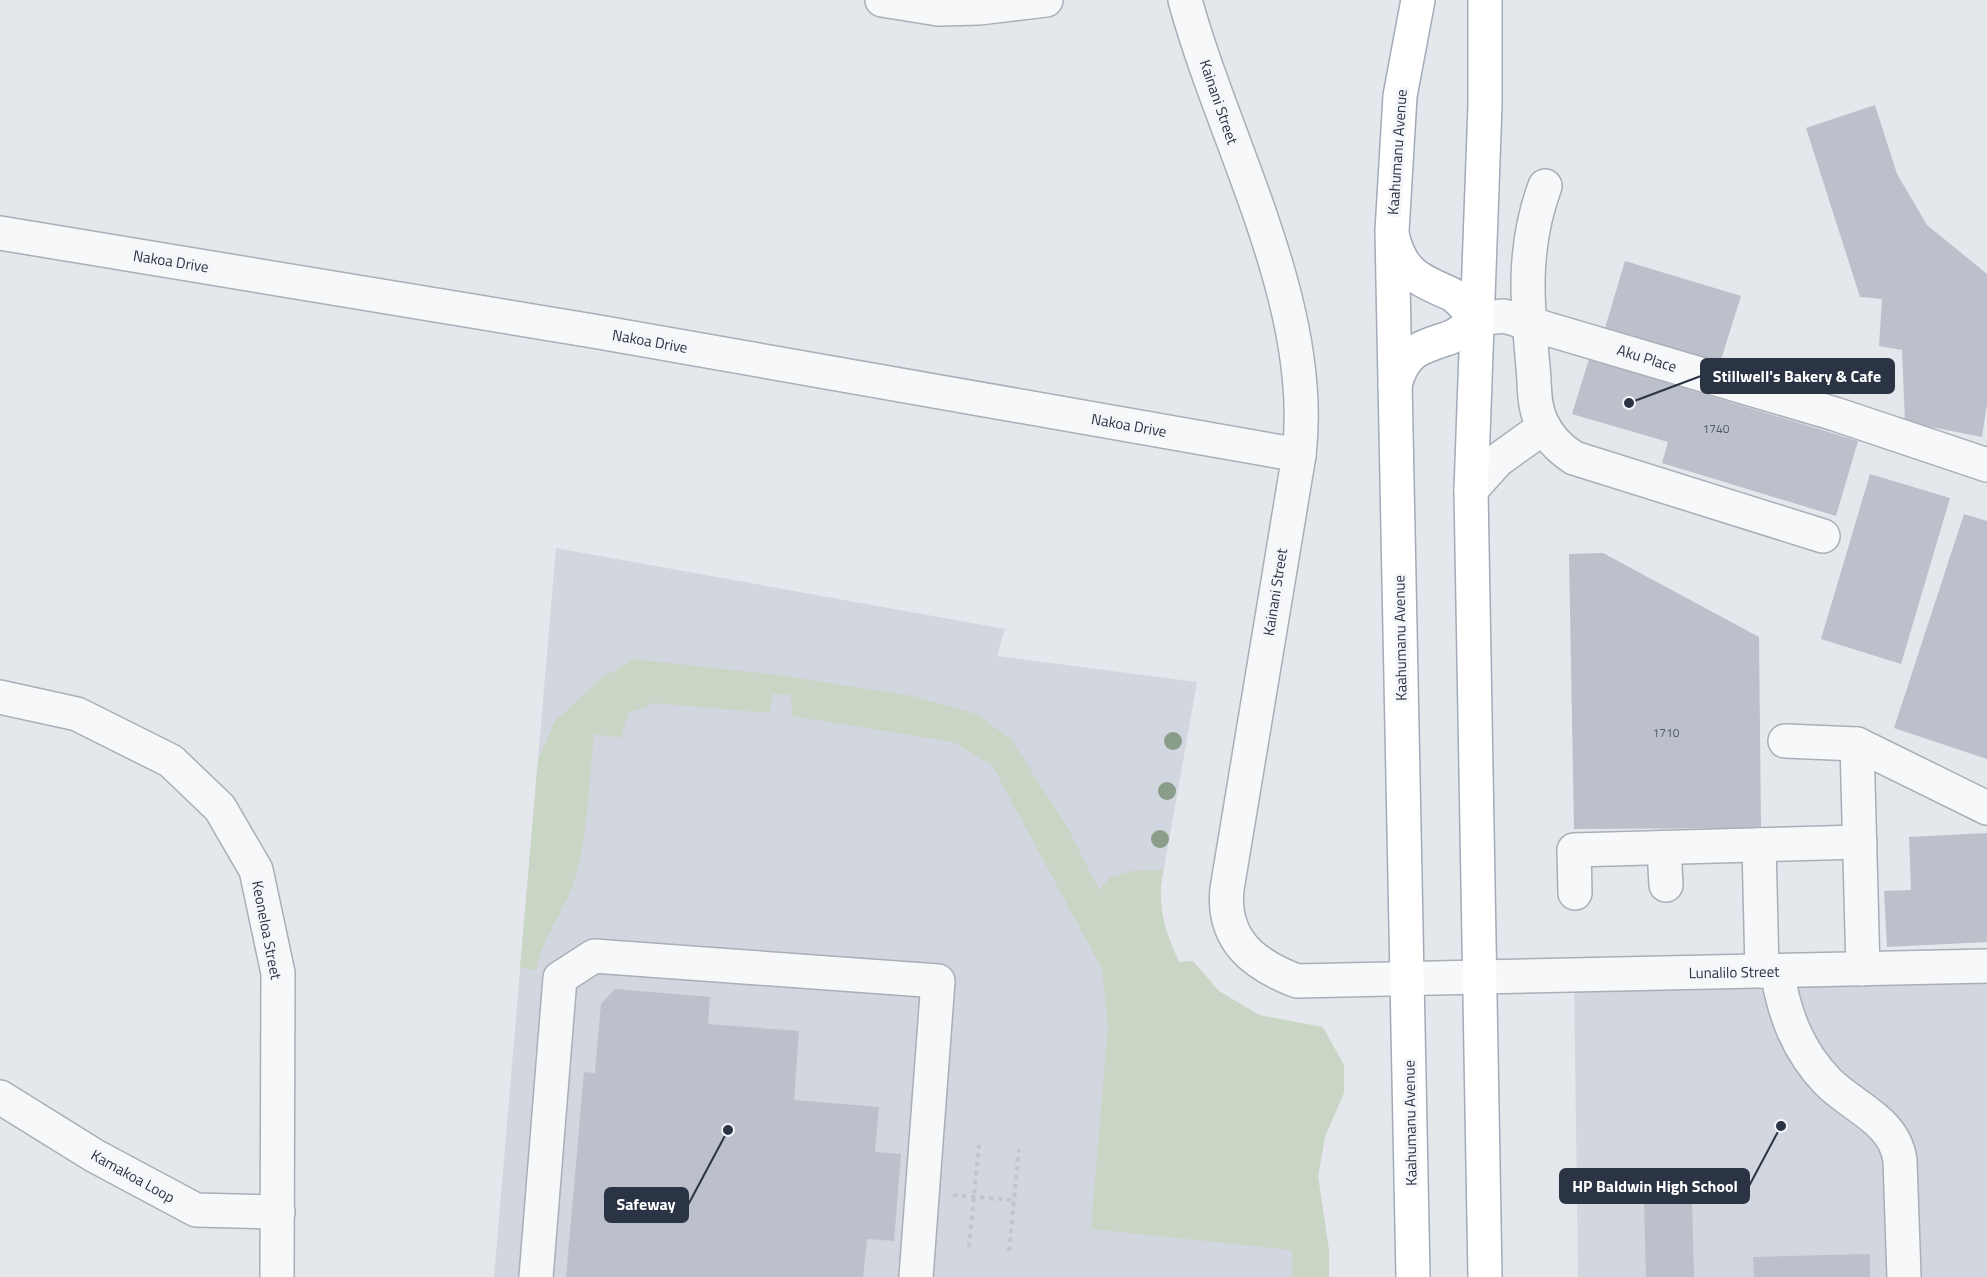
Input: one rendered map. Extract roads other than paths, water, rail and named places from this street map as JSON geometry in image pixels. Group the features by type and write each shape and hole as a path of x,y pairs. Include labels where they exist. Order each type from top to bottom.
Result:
{"main road":[{"name":"Kaahumanu Avenue","path":"1413,1277 1392,231 1400,96 1418,0"},
{"path":"1485,0 1485,105 1471,490 1485,1277"},
{"path":"1392,231 1395,247 1408,269 1427,285 1450,293 1477,319"},
{"path":"1395,386 1406,362 1419,348 1431,342 1450,338 1477,319"}],"street":[{"path":"882,0 938,9 979,8 1046,0"},
{"name":"Kainani Street","path":"1185,0 1283,292 1294,343 1300,395 1299,455 1230,867 1226,907 1229,927 1237,942 1251,954 1282,975 1297,981 1481,978"},
{"path":"1545,186 1530,236 1527,262 1529,323 1535,402 1544,427 1554,441 1574,458 1823,536"},
{"name":"Nakoa Drive","path":"0,233 593,331 1299,455"},
{"name":"Aku Place","path":"1477,319 1504,316 1529,323 1834,414 1987,465"},
{"path":"1471,490 1498,460 1544,427"},
{"name":"Keoneloa Street","path":"0,697 77,714 171,760 220,808 256,870 278,974 277,1277"},
{"path":"1785,741 1857,744 1987,808"},
{"path":"1857,744 1863,969"},
{"path":"1575,893 1574,850 1860,843"},
{"path":"1759,845 1769,971 1791,1027 1812,1064 1841,1095 1882,1123 1897,1146 1900,1160 1904,1277"},
{"path":"1664,848 1666,885"},
{"path":"536,1277 560,978 594,956 938,981 916,1277"},
{"name":"Lunalilo Street","path":"1481,978 1987,966"},
{"name":"Kamakoa Loop","path":"0,1097 95,1156 196,1210 278,1212"}],"place":[{"name":"Stillwell's Bakery & Cafe","path":"1629,403"},
{"name":"HP Baldwin High School","path":"1781,1126"},
{"name":"Safeway","path":"728,1130"}]}
